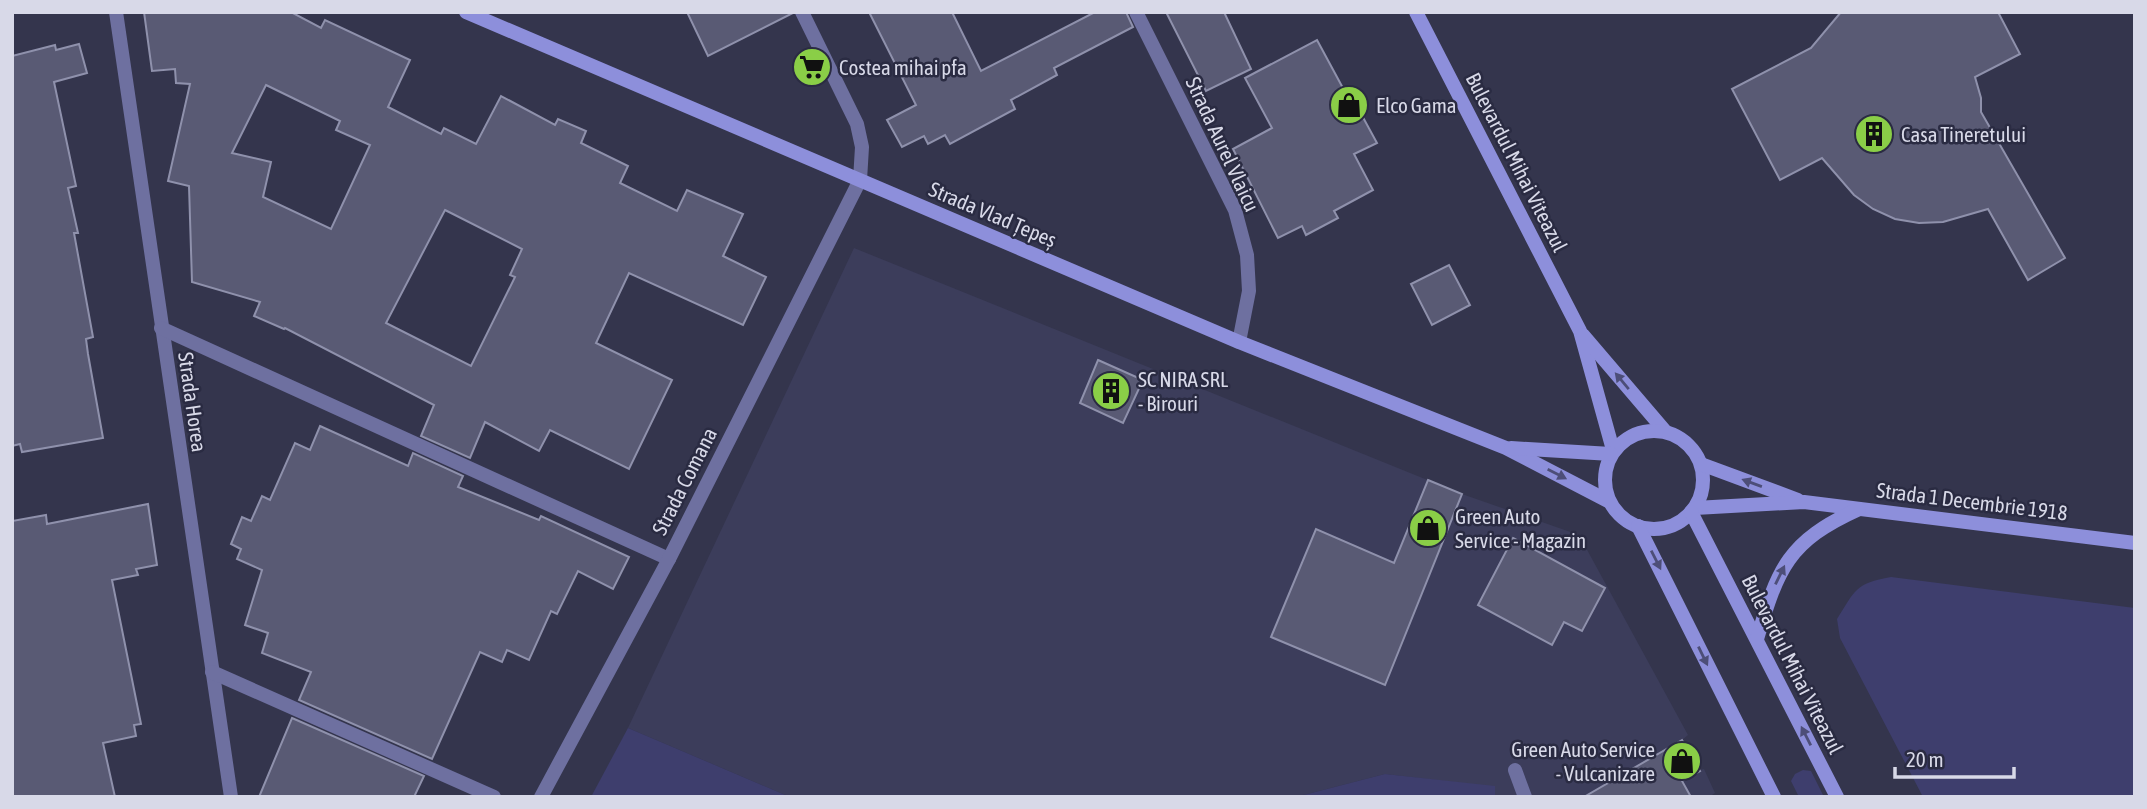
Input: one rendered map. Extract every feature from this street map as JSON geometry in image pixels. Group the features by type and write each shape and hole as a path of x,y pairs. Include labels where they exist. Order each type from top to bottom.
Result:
{"main road":[{"name":"Strada Vlad Țepeș","path":"466,12 1239,342 1506,448 1608,501"},
{"name":"Bulevardul Mihai Viteazul","path":"1416,12 1580,331 1612,452"},
{"name":"Bulevardul Mihai Viteazul","path":"1580,331 1665,431"},
{"path":"1665,431 1680,437 1693,449 1701,464 1705,481 1702,496 1693,510 1680,522 1667,528 1652,529 1626,520 1608,501 1604,484 1605,467 1612,452 1632,435 1665,431"},
{"name":"Strada Vlad Țepeș","path":"1506,448 1612,452"},
{"name":"Strada 1 Decembrie 1918","path":"1701,464 1804,502"},
{"name":"Strada 1 Decembrie 1918","path":"1693,510 1804,502 2135,543"},
{"path":"1757,639 1769,599 1784,567 1803,541 1829,523 1860,508"},
{"name":"Bulevardul Mihai Viteazul","path":"1693,510 1837,797"},
{"path":"1638,526 1774,797"}],"street":[{"name":"Strada Horea","path":"116,12 230,797"},
{"path":"803,12 858,124 862,147 860,180"},
{"name":"Strada Aurel Vlaicu","path":"1136,12 1235,210 1247,255 1249,291 1239,342"},
{"name":"Strada Comana","path":"541,797 668,559 860,180"},
{"path":"161,328 668,559"},
{"path":"212,672 494,797"},
{"path":"1516,770 1525,797"}],"shaded area":[{"path":"854,248 1462,494 1579,535 1688,735 1682,740 1700,770 1704,769 1715,793 1709,797 1495,797 1495,787 1385,774 1296,797 790,797 628,728"},
{"path":"1891,577 2135,608 2135,797 1923,797 1840,638 1837,619 1857,590 1870,582"},
{"path":"628,728 790,797 591,797"},
{"path":"1803,770 1811,771 1824,797 1799,797 1791,781 1795,774"},
{"path":"1385,774 1495,786 1495,797 1296,797"}],"building":[{"path":"144,12 291,12 321,28 325,20 410,60 388,107 441,134 444,128 476,144 501,96 555,125 558,119 586,131 581,143 628,166 620,183 677,211 687,190 743,214 723,256 766,277 743,325 629,273 596,343 672,380 629,469 550,430 539,451 485,422 470,458 421,436 434,405 285,328 254,316 260,302 192,282 189,186 168,181 190,84 176,83 175,69 152,71","holes":["266,85 340,121 336,130 370,145 331,229 263,197 271,162 232,153","445,210 522,249 510,275 515,277 471,366 386,323"]},
{"path":"687,12 792,12 793,13 708,56"},
{"path":"869,12 952,12 981,71 1095,12 1126,12 1133,27 1054,68 1057,75 1011,100 1015,109 950,144 945,135 928,144 924,136 902,147 887,120 916,105"},
{"path":"1166,12 1224,12 1251,69 1206,91"},
{"name":"Casa Tineretului","path":"1841,12 1998,12 2020,54 1975,77 1981,98 1981,112 2065,258 2028,280 1988,209 1943,222 1919,223 1895,219 1873,209 1854,195 1822,158 1780,180 1732,89 1811,48"},
{"path":"1317,40 1377,143 1354,154 1373,190 1334,211 1338,218 1306,235 1302,226 1278,238 1233,149 1272,128 1245,78"},
{"path":"79,44 87,73 54,82 76,186 68,188 78,233 74,233 93,337 86,339 103,438 22,452 20,444 12,446 12,56 55,45 56,50"},
{"path":"1449,265 1470,305 1432,325 1411,284"},
{"name":"SC NIRA SRL - Birouri","path":"1098,360 1143,380 1123,423 1080,403"},
{"path":"320,426 408,466 413,453 463,476 458,487 539,520 541,516 629,557 613,589 578,571 557,614 551,611 529,660 507,650 502,662 480,652 432,759 299,700 311,672 262,653 268,633 245,625 262,570 237,559 241,549 231,544 242,517 251,521 262,496 270,500 295,443 310,450"},
{"path":"1428,480 1462,494 1385,685 1271,637 1316,529 1394,563"},
{"path":"148,504 157,565 136,569 138,575 112,580 141,724 134,725 136,736 103,743 115,797 12,797 12,521 46,515 47,524"},
{"path":"1513,538 1605,588 1582,631 1564,622 1552,645 1478,605"},
{"path":"292,718 424,776 414,797 259,797"},
{"path":"1682,740 1700,771 1682,781 1691,797 1584,797"}],"place":[{"name":"Costea mihai pfa","path":"812,67"},
{"name":"Elco Gama","path":"1349,105"},
{"name":"Casa Tineretului","path":"1874,134"},
{"name":"SC NIRA SRL - Birouri","path":"1111,391"},
{"name":"Green Auto Service - Magazin","path":"1428,528"},
{"name":"Green Auto Service - Vulcanizare","path":"1682,761"}]}
